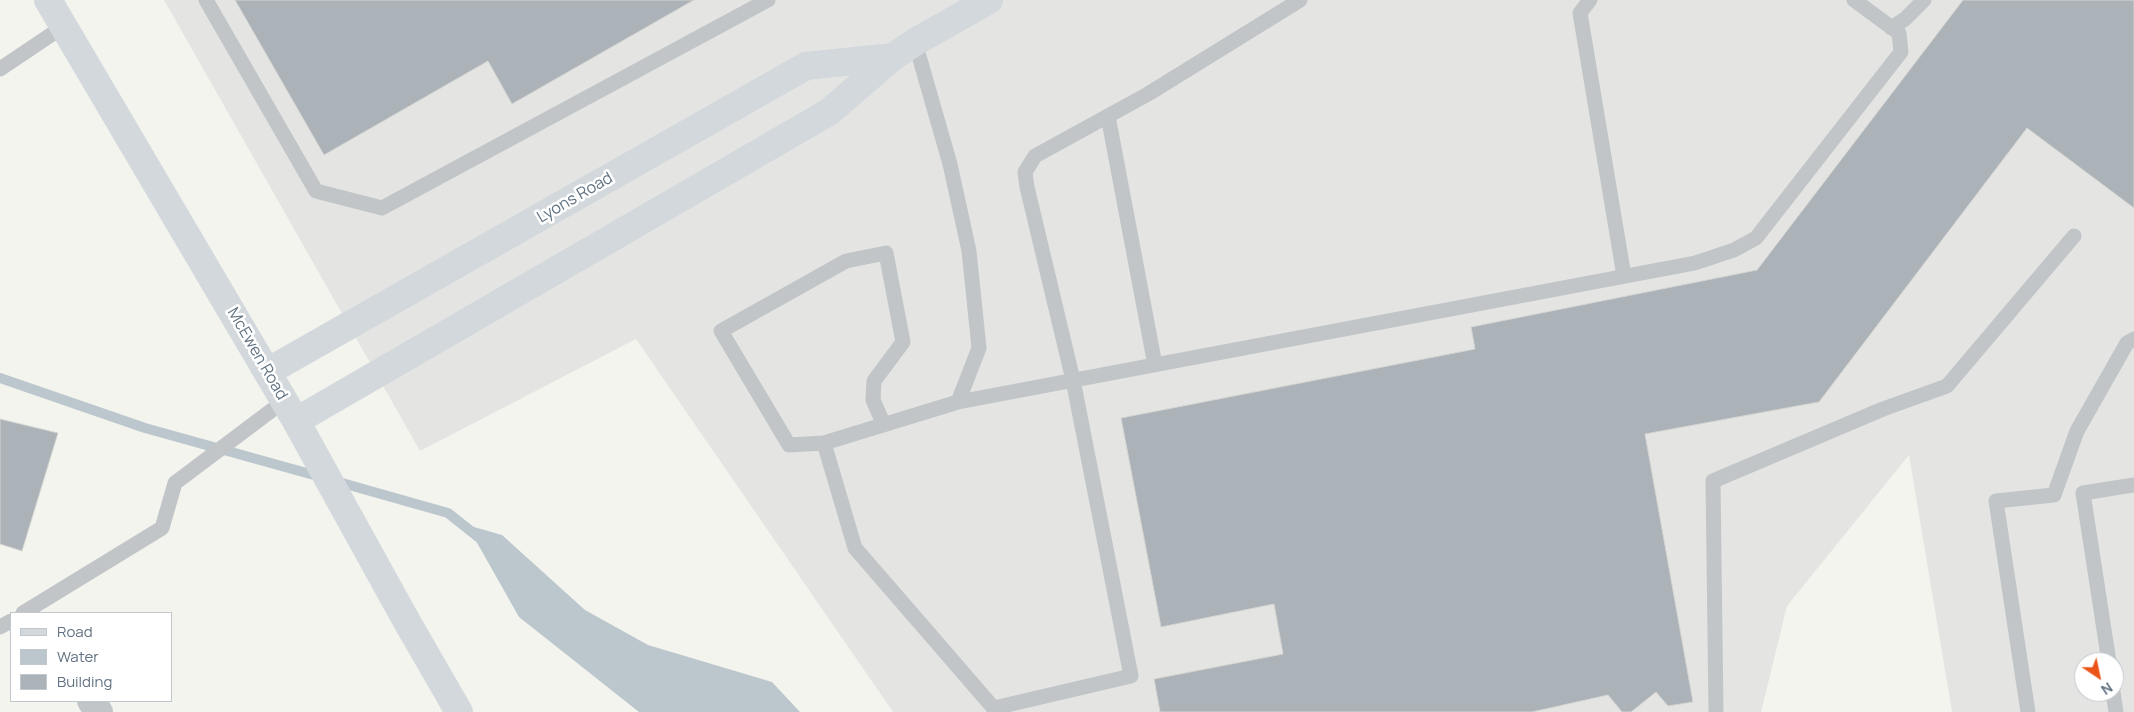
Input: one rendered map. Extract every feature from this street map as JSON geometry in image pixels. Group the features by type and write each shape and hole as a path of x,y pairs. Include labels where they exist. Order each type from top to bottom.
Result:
{"street":[{"name":"McEwen Road","path":"48,0 290,411 401,612 459,712"},
{"name":"Lyons Road","path":"290,411 829,112 904,50 989,0"},
{"name":"Lyons Road","path":"267,372 806,66 904,50"},
{"path":"92,702 100,712"}],"lane":[{"path":"206,0 316,191 382,208 768,0"},
{"path":"824,443 855,548 996,710 1131,676 1073,380 1025,172 1035,156 1148,94 1300,0"},
{"path":"1590,0 1580,13 1624,276"},
{"path":"884,425 873,400 874,381 903,342 886,253 846,261 721,331 789,445 824,443 884,425 958,402 1695,263 1734,250 1756,238 1901,52 1899,33 1854,0"},
{"path":"1891,28 1905,19 1924,0"},
{"path":"0,69 64,26"},
{"path":"904,50 950,164 969,251 979,348 958,402"},
{"path":"1108,116 1155,364"},
{"path":"1716,712 1713,481 1883,408 1947,386 2074,236"},
{"path":"2054,495 2077,431 2126,343 2134,339"},
{"path":"25,612 162,528 175,483 290,411"},
{"path":"2028,712 1996,501 2134,485"},
{"path":"2083,492 2107,652"}],"shaded area":[{"path":"164,0 2134,0 2134,712 1952,712 1909,455 1787,606 1761,712 893,712 636,339 420,451"}],"water":[{"path":"467,525 502,535 585,610 648,645 772,682 800,712 639,712 519,617"}],"building":[{"path":"235,0 694,0 512,104 488,61 324,155"},
{"path":"1963,0 2134,0 2134,208 2027,128 1819,402 1645,434 1693,702 1668,706 1656,692 1631,712 1622,712 1608,695 1532,712 1160,712 1154,679 1283,654 1274,604 1161,627 1121,418 1475,349 1471,327 1757,270"},
{"path":"0,419 58,433 22,551 0,544"}],"waterway":[{"path":"0,378 145,428 321,477"},
{"path":"335,481 448,513 482,540"}]}
